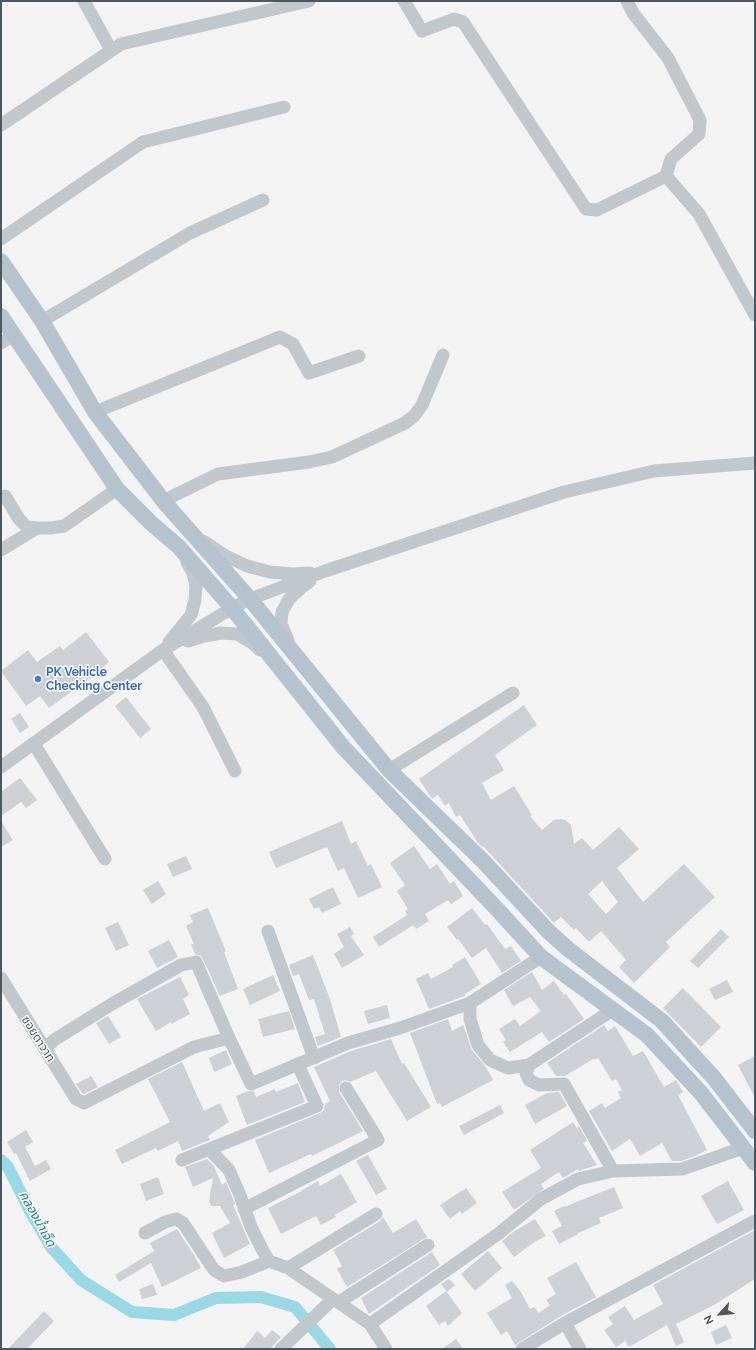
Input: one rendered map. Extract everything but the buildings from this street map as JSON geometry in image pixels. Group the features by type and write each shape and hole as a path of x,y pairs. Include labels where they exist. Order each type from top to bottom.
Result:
{"main road":[{"path":"1,261 42,321 95,412 165,502 296,654 389,770 483,861 548,931 568,949 662,1021 714,1078 755,1131"},
{"path":"1,316 7,339 117,489 151,523 179,547 232,608 343,747 495,906 540,957 653,1040 702,1093 755,1163"}],"street":[{"path":"84,1 111,50"},
{"path":"1,125 121,44 309,1"},
{"path":"404,1 422,31 454,19 463,22 586,209 597,210 666,176 671,159 699,134 700,120 668,58 633,13 627,1"},
{"path":"1,239 143,142 284,107"},
{"path":"666,176 699,214 755,315"},
{"path":"42,321 190,233 263,200"},
{"path":"95,412 280,337 293,344 309,373 359,356"},
{"path":"165,502 173,496 218,474 309,462 332,457 405,423 414,416 422,405 443,354"},
{"path":"1,767 163,650 232,608 250,599 325,571 564,492 654,471 755,463"},
{"path":"5,496 19,519 27,527 50,528 64,526 117,489"},
{"path":"1,550 37,528"},
{"path":"193,534 224,555 247,566 270,572 292,574 325,571"},
{"path":"163,650 191,614 195,600 196,586 193,573 179,547"},
{"path":"296,654 284,633 281,624 282,612 290,599 302,587 325,571"},
{"path":"163,650 204,636 221,633 237,634 251,642 288,678"},
{"path":"163,650 203,707 236,771"},
{"path":"389,770 513,693"},
{"path":"34,744 105,859"},
{"path":"268,931 314,1058"},
{"path":"45,1050 54,1040 112,1004 181,965 196,962 250,1084 348,1043 400,1028 470,1003 540,957"},
{"name":"ซอยตาวาท","path":"1,978 76,1099 84,1103 194,1048 229,1038"},
{"path":"470,1003 470,1019 478,1045 490,1060 508,1068 529,1065 614,1010"},
{"path":"182,1160 317,1106 298,1065"},
{"path":"529,1065 526,1073 529,1080 538,1085 564,1084 614,1171"},
{"path":"244,1209 378,1140 346,1088"},
{"path":"370,1324 498,1234 541,1199 578,1179 614,1171 682,1169 743,1148"},
{"path":"210,1150 229,1170 240,1195 251,1227 269,1261 288,1268 370,1324 386,1349"},
{"path":"288,1268 376,1214"},
{"path":"145,1233 165,1222 176,1219 183,1223 214,1270 224,1276 242,1272 269,1261"},
{"path":"522,1349 565,1323 755,1221"},
{"path":"282,1348 336,1300 428,1245"},
{"path":"565,1323 580,1349"}],"waterway":[{"name":"คลองน้ำเจ็ด","path":"1,1160 8,1167 29,1209 51,1247 81,1280 132,1312 174,1315 216,1298 261,1297 295,1307 330,1349"}],"place":[{"name":"PK Vehicle Checking Center","path":"38,679"}]}
